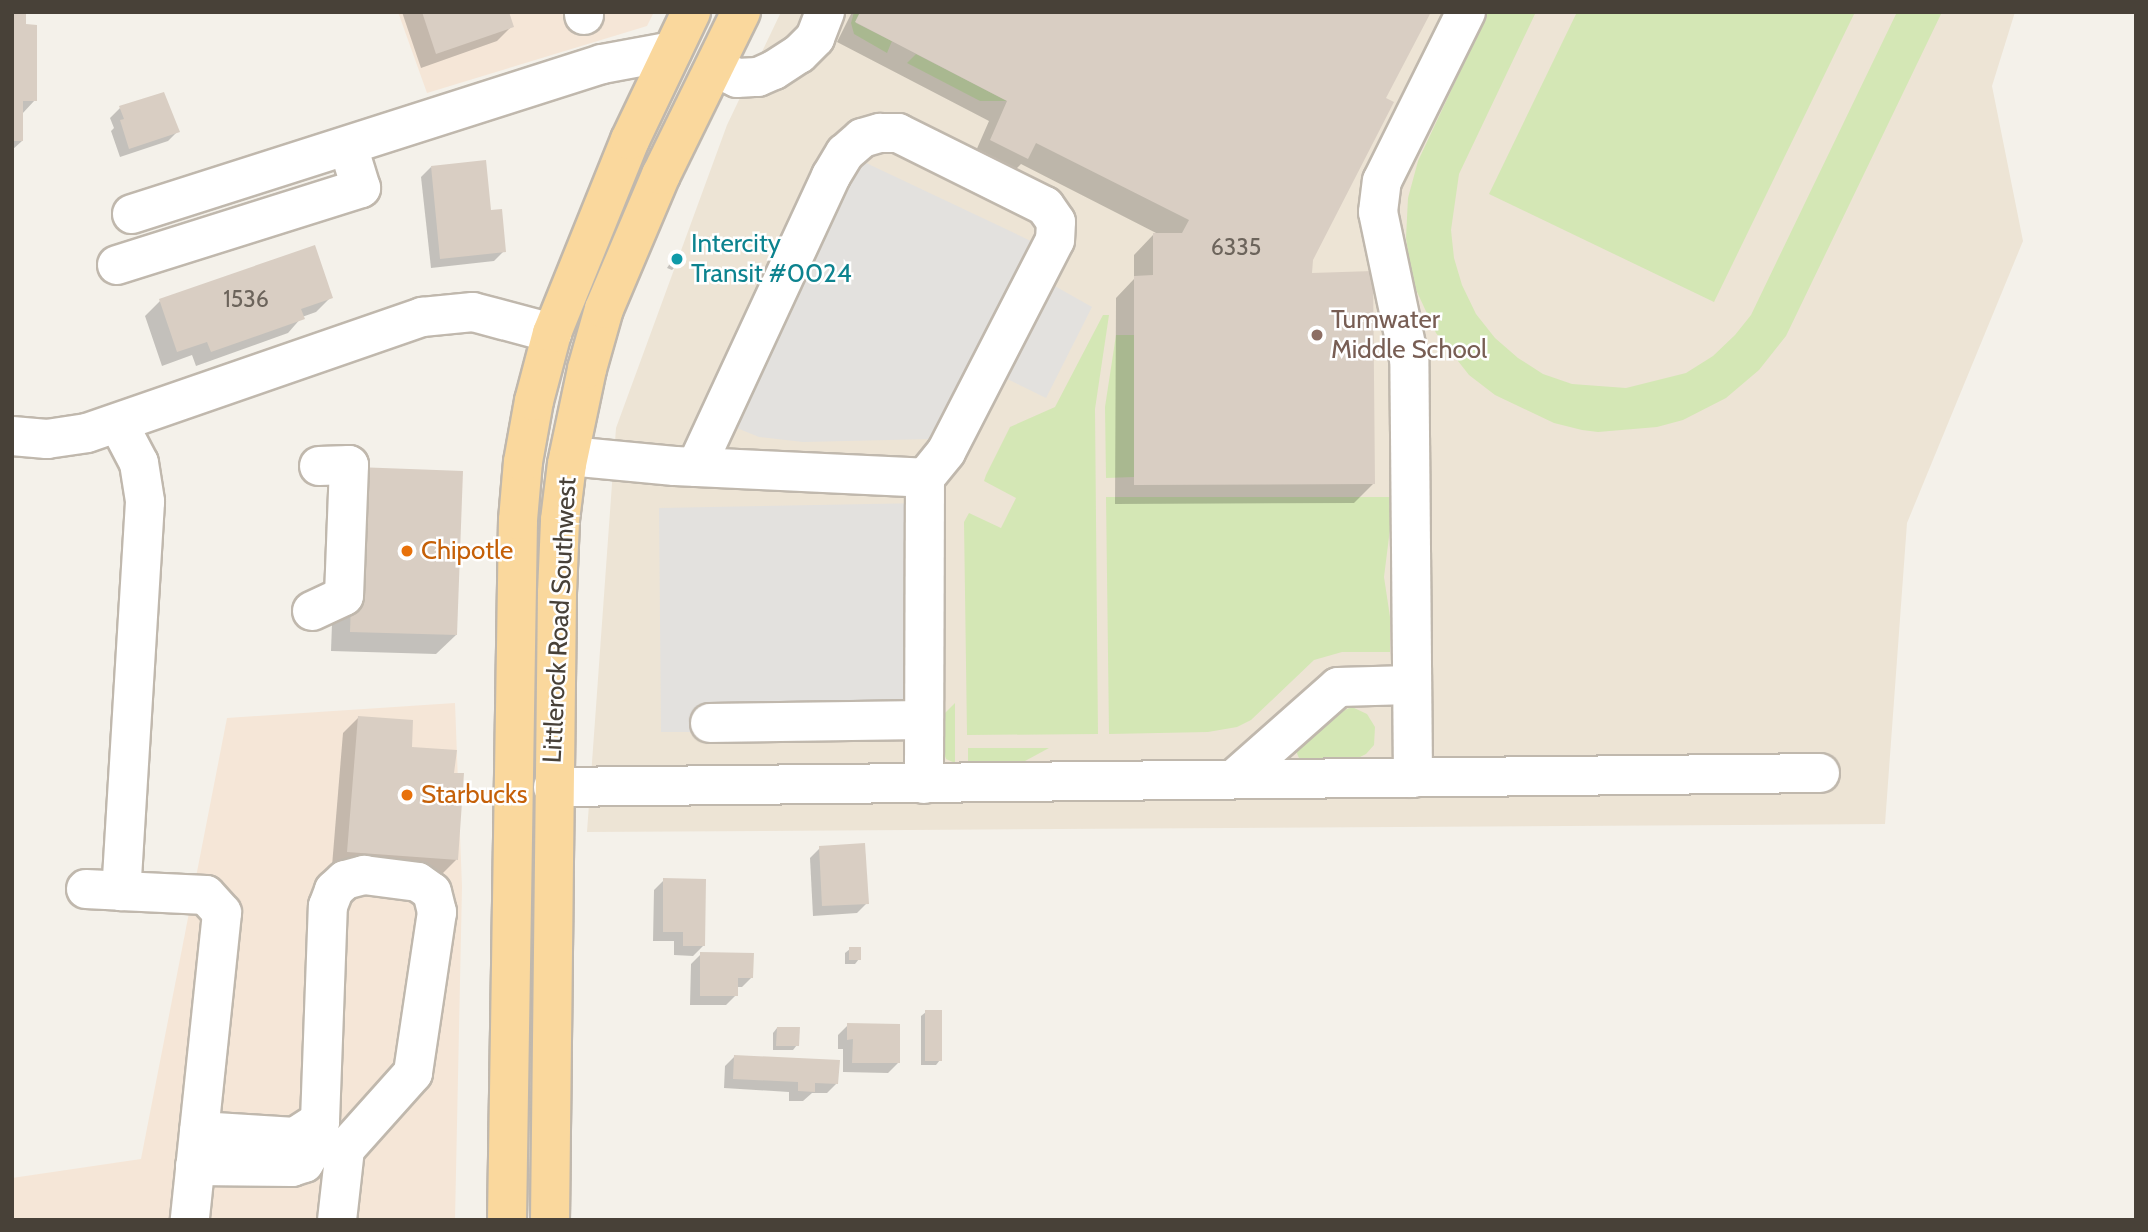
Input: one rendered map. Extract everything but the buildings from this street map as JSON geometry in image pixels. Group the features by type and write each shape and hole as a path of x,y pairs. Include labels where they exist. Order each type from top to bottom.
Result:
{"main road":[{"name":"Littlerock Road Southwest","path":"507,1220 518,520 523,461 534,401 552,333 630,140 691,12"},
{"name":"Littlerock Road Southwest","path":"550,1220 553,787 560,520 569,456 587,369 604,309 661,175 741,12"}],"street":[{"path":"715,68 737,78 758,77 774,70 800,54 815,38 825,12"},
{"path":"1413,778 1410,685 1409,359 1378,212 1382,181 1466,12"},
{"path":"132,214 602,64 672,51"},
{"path":"696,467 785,272 845,153 862,138 880,133 898,133 1045,206 1056,222 1055,240 946,452 925,478 922,720 924,784"},
{"path":"117,264 361,188 348,146"},
{"path":"12,436 47,439 87,433 422,317 473,313 552,333"},
{"path":"118,423 139,463 145,502 104,890 206,895 222,914 190,1220"},
{"path":"569,456 696,467 925,478"},
{"path":"312,611 344,596 349,465 319,466"},
{"path":"1234,779 1338,687 1410,685"},
{"path":"710,723 922,720"},
{"path":"553,787 1820,773"},
{"path":"197,1148 295,1138 320,1121 328,906 334,890 345,880 364,875 418,882 432,892 437,912 413,1073 345,1149 337,1220"}],"shaded area":[{"path":"398,12 654,12 647,26 427,93"},
{"name":"Tumwater Middle School","path":"781,12 2015,12 1992,86 2023,241 1907,523 1885,824 587,832 616,428 727,125"},
{"path":"845,153 1050,250 1037,276 1092,307 1046,398 987,369 931,439 803,442 759,437 717,420"},
{"path":"925,503 922,720 710,723 693,732 661,732 659,508"},
{"path":"455,703 462,887 455,1220 12,1220 12,1178 141,1159 227,718"}],"green space":[{"path":"854,12 860,12 856,23 892,41 887,53 854,34 851,23"},
{"path":"1488,12 1536,12 1459,174 1451,230 1454,258 1462,285 1476,314 1495,338 1518,358 1543,374 1572,384 1626,388 1686,373 1713,356 1735,335 1751,315 1897,12 1942,12 1786,336 1759,370 1726,398 1683,420 1657,427 1598,432 1554,423 1495,395 1469,375 1436,333 1412,281 1406,238 1408,198 1418,161"},
{"path":"1577,12 1855,12 1714,302 1489,194"},
{"path":"916,54 1007,101 980,101 907,63"},
{"path":"1103,315 1109,315 1095,409 1098,734 967,735 964,522 969,513 1001,528 1016,498 984,481 986,475 1010,427 1055,407"},
{"path":"1116,335 1134,335 1134,477 1106,478 1105,407"},
{"path":"1106,497 1394,497 1384,577 1390,617 1390,652 1342,652 1314,660 1251,720 1237,727 1208,732 1109,734"},
{"path":"955,703 955,763 946,759 943,751 943,715"},
{"path":"1352,707 1367,714 1375,727 1374,745 1366,754 1356,759 1299,758 1296,751 1299,748 1337,713"},
{"path":"968,748 1049,748 1025,761 968,763"}],"place":[{"name":"Intercity Transit #0024","path":"677,259"},
{"name":"Tumwater Middle School","path":"1317,335"},
{"name":"Chipotle","path":"407,551"},
{"name":"Starbucks","path":"407,795"}]}
